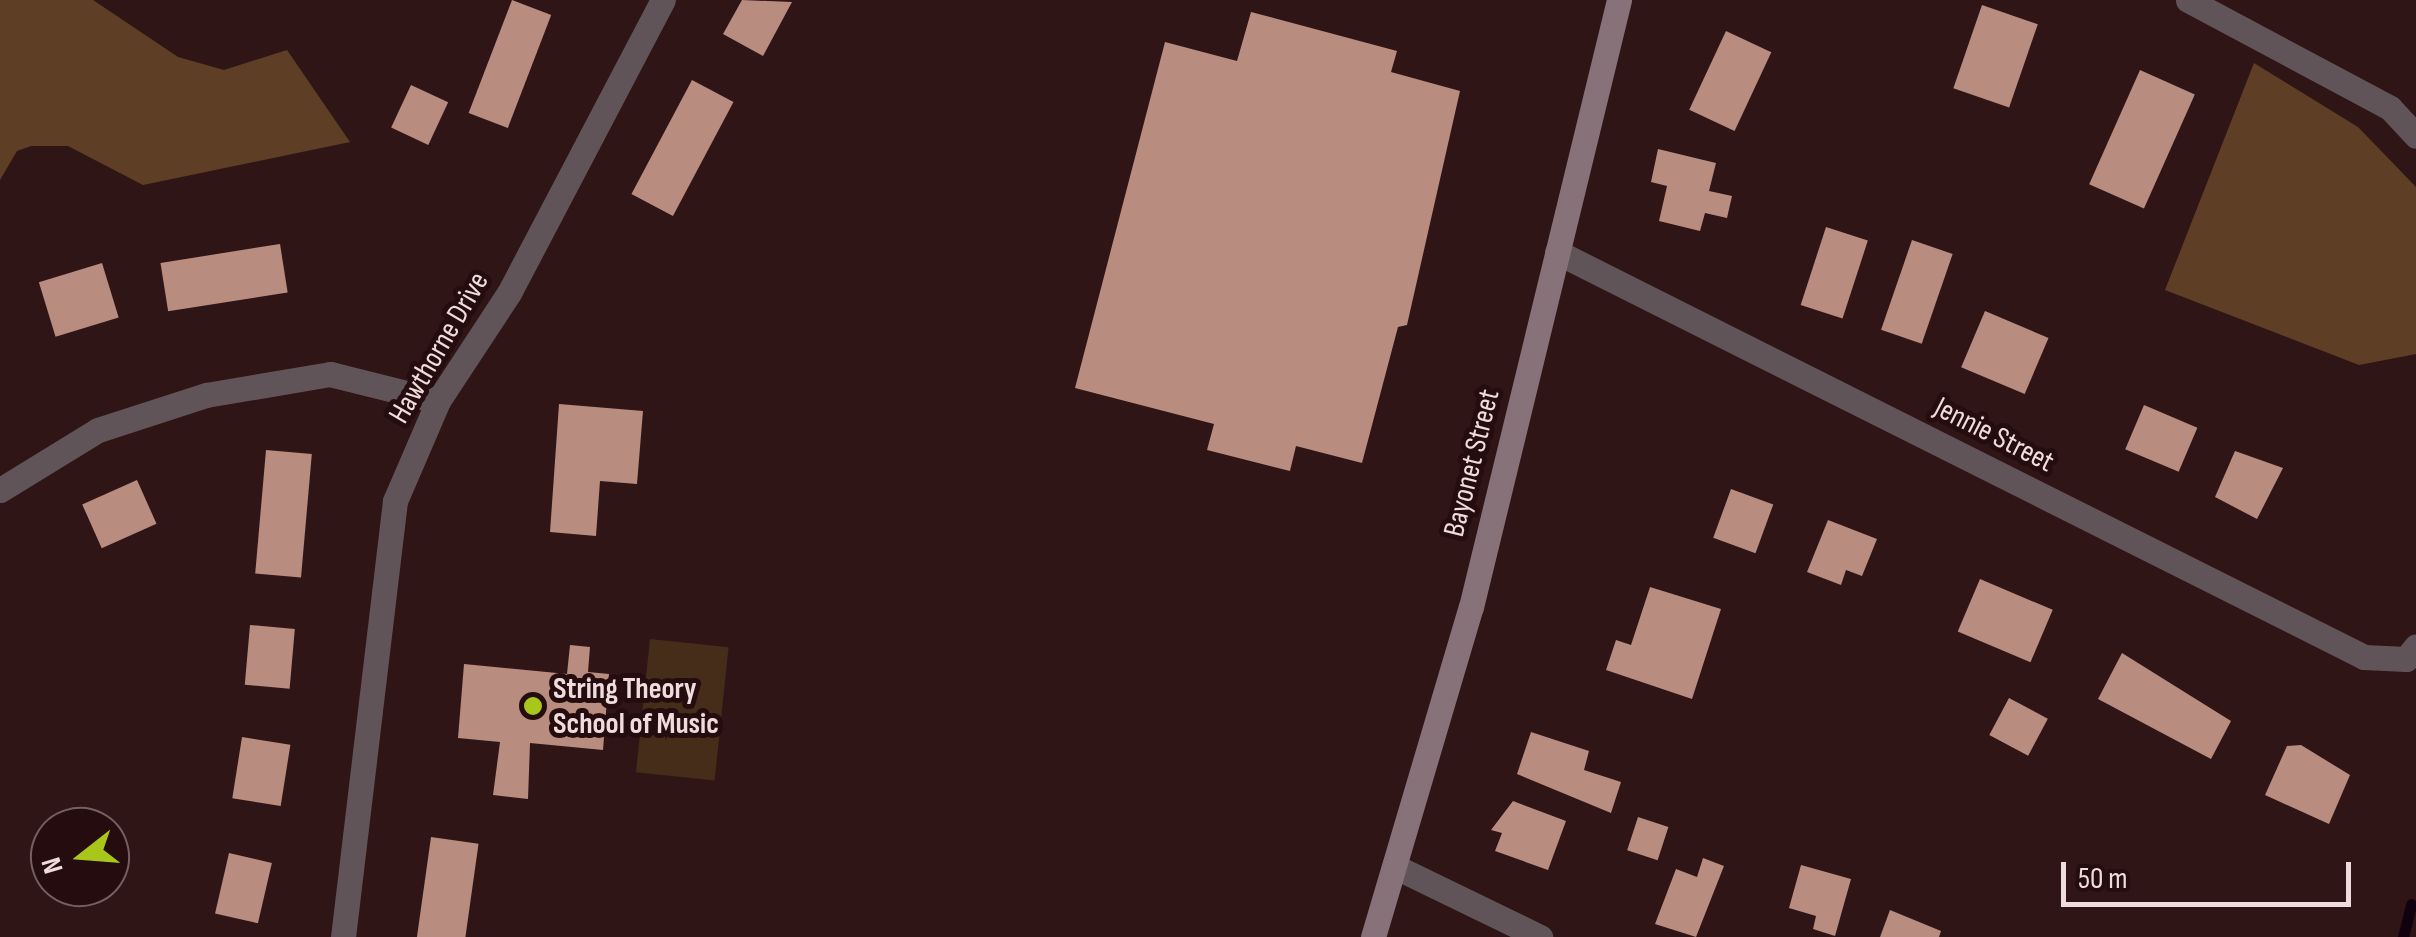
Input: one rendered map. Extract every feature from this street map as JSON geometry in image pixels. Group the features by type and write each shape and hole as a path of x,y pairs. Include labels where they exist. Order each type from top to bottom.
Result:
{"street":[{"name":"Hawthorne Drive","path":"343,937 395,501 438,401 509,292 663,0"},
{"name":"Bayonet Street","path":"1373,937 1400,869 1619,0"},
{"path":"2188,0 2390,108 2416,136"},
{"name":"Jennie Street","path":"1557,252 2364,657 2411,652"},
{"path":"0,490 98,430 206,395 330,374 438,401"},
{"path":"1400,869 1540,937"}],"shaded area":[{"path":"0,0 93,0 178,57 224,70 287,50 350,142 143,185 68,146 31,146 17,151 0,180"},
{"path":"2254,63 2358,127 2416,187 2416,354 2359,365 2165,290"},
{"path":"650,639 729,647 715,781 636,772"}],"building":[{"path":"512,0 551,15 508,128 469,113"},
{"path":"742,0 792,2 763,56 723,34"},
{"path":"1982,5 2038,24 2009,107 1953,88"},
{"path":"1251,12 1397,51 1391,72 1460,91 1407,325 1398,327 1362,463 1296,446 1290,471 1207,450 1214,424 1075,388 1165,42 1237,61"},
{"path":"1726,31 1771,52 1735,131 1689,110"},
{"path":"2140,70 2195,94 2144,209 2089,184"},
{"path":"692,80 733,102 673,216 631,194"},
{"path":"411,85 448,102 428,145 391,128"},
{"path":"1658,149 1716,163 1709,191 1732,196 1727,218 1705,213 1700,231 1659,221 1667,186 1651,182"},
{"path":"1826,227 1868,241 1843,319 1801,305"},
{"path":"1912,240 1953,254 1922,344 1881,330"},
{"path":"280,244 288,292 168,311 160,263"},
{"path":"102,263 119,318 56,337 39,282"},
{"path":"1985,311 2049,338 2025,394 1961,367"},
{"path":"559,404 643,411 637,484 600,481 596,536 550,532"},
{"path":"2144,405 2197,428 2179,472 2125,449"},
{"path":"266,450 312,454 301,578 255,574"},
{"path":"2235,451 2283,468 2257,519 2215,497"},
{"path":"137,480 157,524 102,548 82,504"},
{"path":"1731,489 1773,504 1756,553 1713,538"},
{"path":"1828,520 1877,539 1862,576 1846,570 1841,585 1807,572"},
{"path":"1980,579 2053,610 2030,662 1958,631"},
{"path":"1650,587 1721,609 1692,699 1606,670 1616,640 1631,645"},
{"path":"250,625 295,629 290,689 245,685"},
{"name":"String Theory School of Music","path":"570,645 590,647 588,672 609,674 603,750 530,743 528,799 493,795 500,742 458,738 464,664 567,674"},
{"path":"2122,653 2231,721 2211,759 2098,699"},
{"path":"2009,698 2048,719 2028,756 1989,735"},
{"path":"1531,732 1589,751 1584,770 1621,782 1611,813 1517,774"},
{"path":"242,737 290,745 281,806 232,798"},
{"path":"2301,745 2350,775 2329,824 2265,795 2287,746"},
{"path":"1513,801 1566,821 1548,870 1495,851 1502,833 1491,830"},
{"path":"1638,817 1668,827 1658,860 1627,850"},
{"path":"431,837 479,844 465,937 417,937"},
{"path":"229,853 272,863 258,923 215,913"},
{"path":"1703,858 1724,866 1696,937 1655,924 1676,869 1697,877"},
{"path":"1801,865 1851,879 1835,936 1813,929 1816,916 1789,908"},
{"path":"1890,910 1941,931 1939,937 1880,937"}],"waterway":[{"path":"2403,937 2411,904"}],"place":[{"name":"String Theory School of Music","path":"533,706"}]}
